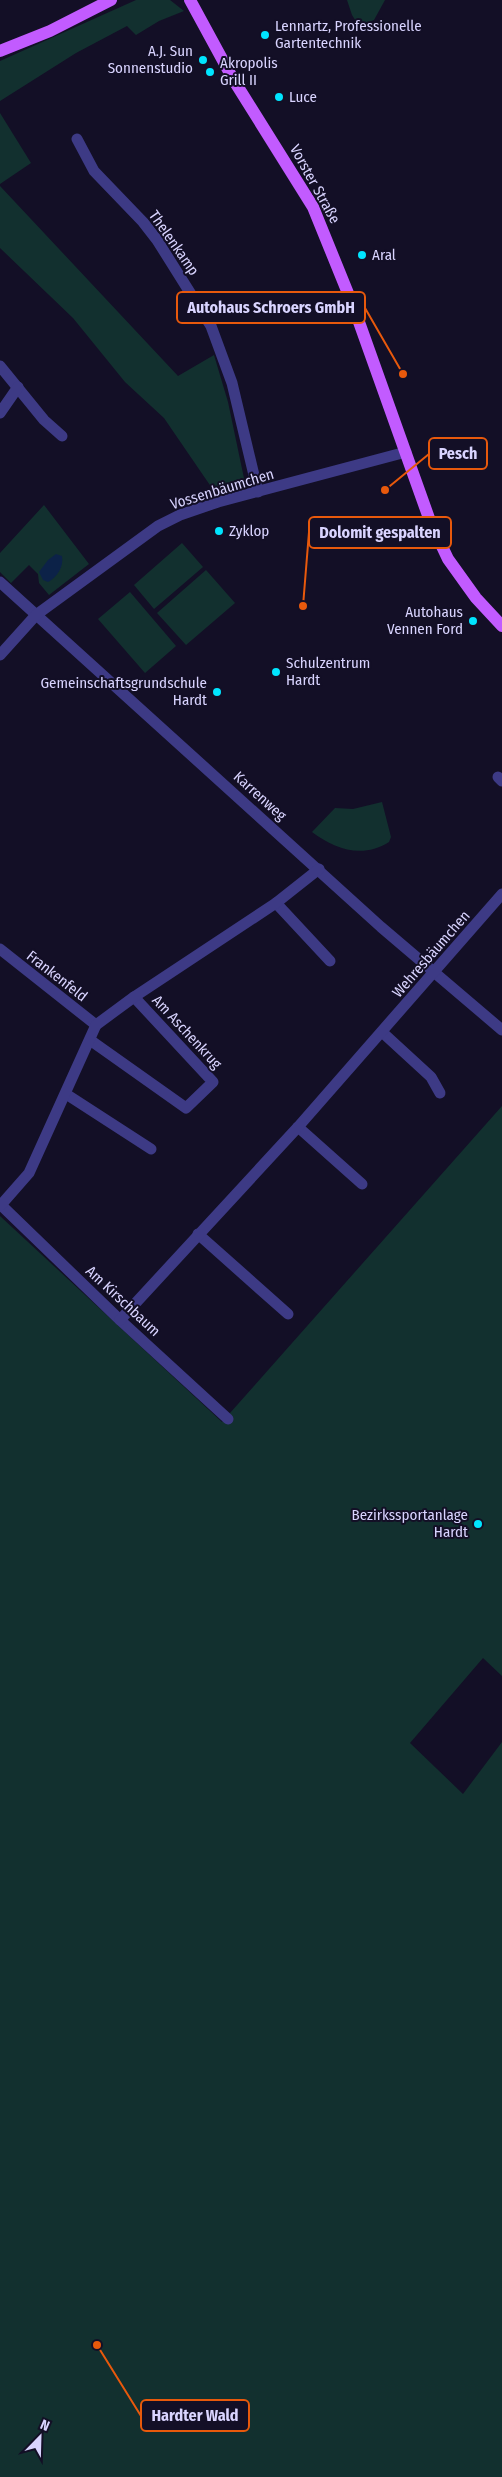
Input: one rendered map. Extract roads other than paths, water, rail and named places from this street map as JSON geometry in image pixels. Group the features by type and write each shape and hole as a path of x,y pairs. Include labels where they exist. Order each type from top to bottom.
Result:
{"main road":[{"path":"0,51 50,31 111,0"},
{"name":"Vorster Straße","path":"190,0 233,79 313,207 354,308 430,521 448,559 476,598 502,626"}],"street":[{"name":"Thelenkamp","path":"76,139 94,171 143,222 157,240 211,326 232,383 258,492"},
{"path":"0,366 44,420 62,436"},
{"path":"0,413 18,387"},
{"name":"Vossenbäumchen","path":"0,655 36,615 158,526 180,515 406,452"},
{"name":"Karrenweg","path":"0,582 434,973 502,1030"},
{"name":"Am Aschenkrug","path":"96,1025 134,997 276,903 319,869"},
{"name":"Wehresbäumchen","path":"120,1320 298,1126 502,894"},
{"path":"276,903 330,962"},
{"name":"Frankenfeld","path":"0,949 96,1025"},
{"name":"Am Aschenkrug","path":"90,1040 186,1108 213,1082 134,997"},
{"path":"1,1204 29,1173 96,1025"},
{"path":"382,1032 432,1077 440,1093"},
{"path":"66,1094 151,1149"},
{"path":"298,1126 362,1184"},
{"name":"Am Kirschbaum","path":"1,1204 120,1320 228,1419"},
{"path":"198,1234 288,1314"}],"water":[{"path":"56,554 62,556 61,568 48,582 43,580 39,572 48,560"}],"place":[{"name":"Lennartz, Professionelle Gartentechnik","path":"265,35"},
{"name":"A.J. Sun Sonnenstudio","path":"203,60"},
{"name":"Akropolis Grill II","path":"210,72"},
{"name":"Luce","path":"279,97"},
{"name":"Aral","path":"362,255"},
{"name":"Autohaus Schroers GmbH","path":"403,374"},
{"name":"Pesch","path":"385,490"},
{"name":"Zyklop","path":"219,531"},
{"name":"Dolomit gespalten","path":"303,606"},
{"name":"Autohaus Vennen Ford","path":"473,621"},
{"name":"Schulzentrum Hardt","path":"276,672"},
{"name":"Gemeinschaftsgrundschule Hardt","path":"217,692"},
{"name":"Bezirkssportanlage Hardt","path":"478,1524"},
{"name":"Hardter Wald","path":"97,2345"}]}
